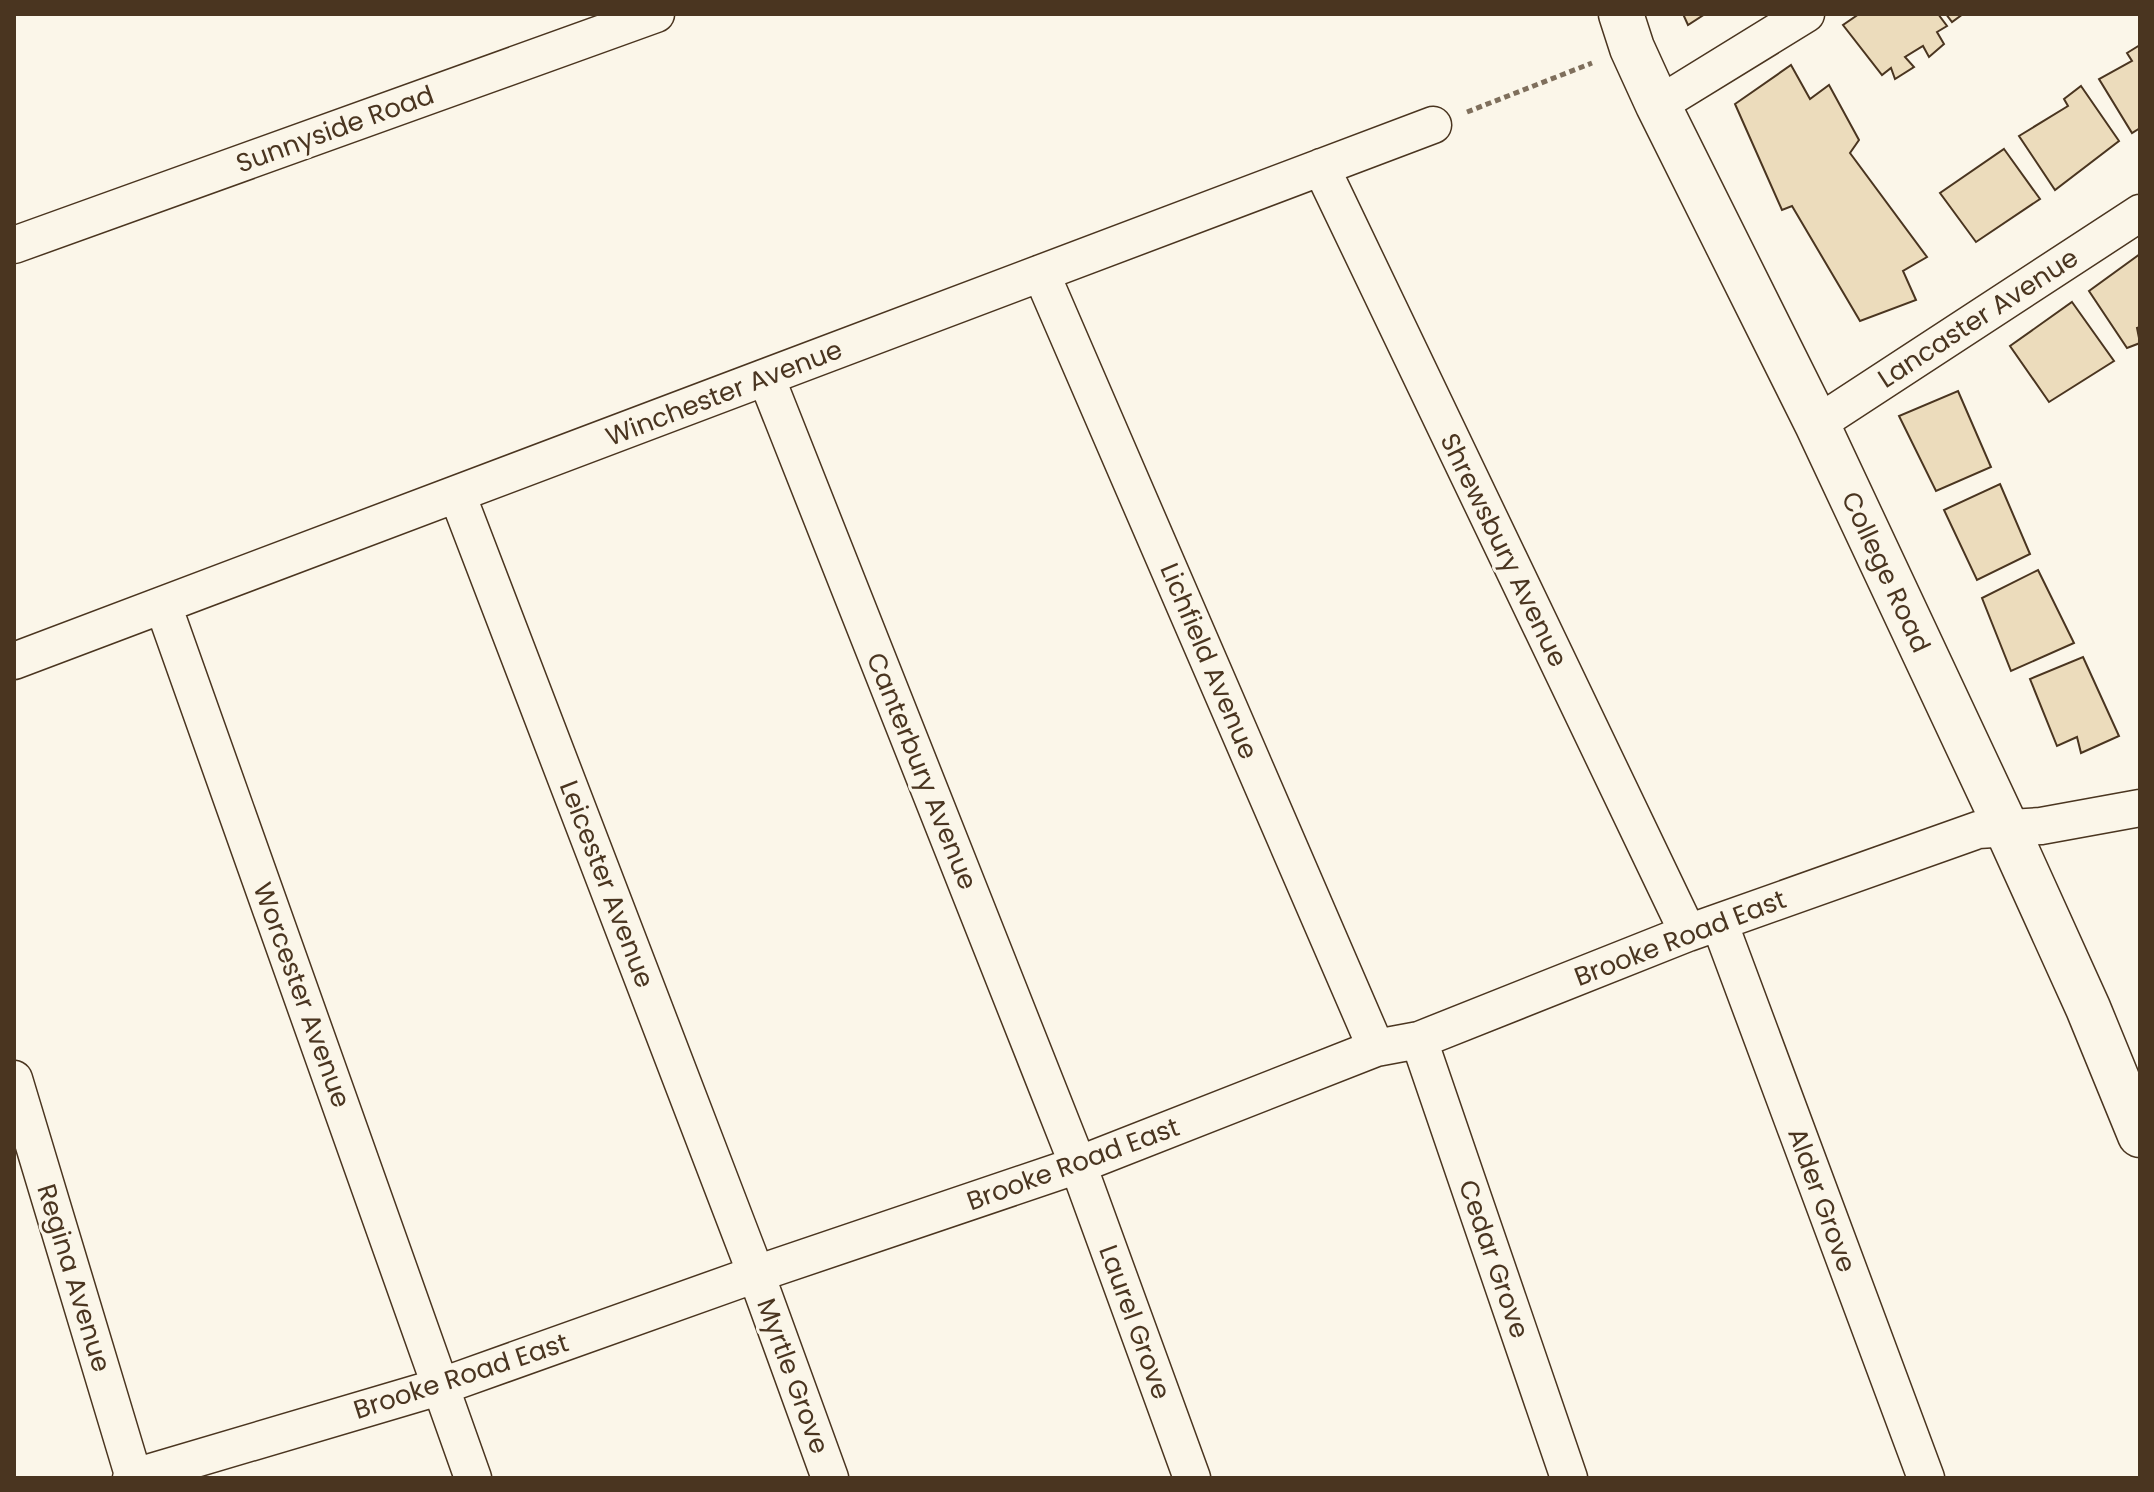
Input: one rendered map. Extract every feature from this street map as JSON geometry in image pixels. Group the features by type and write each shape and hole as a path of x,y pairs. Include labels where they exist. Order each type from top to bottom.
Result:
{"street":[{"name":"Sunnyside Road","path":"14,245 656,14"},
{"path":"1658,105 1806,14"},
{"name":"College Road","path":"1626,31 1658,105 1817,424 2006,827 2088,1008 2140,1135"},
{"name":"Winchester Avenue","path":"14,661 1433,125"},
{"name":"Shrewsbury Avenue","path":"1321,167 1703,927"},
{"name":"Lancaster Avenue","path":"1817,424 2140,213"},
{"name":"Lichfield Avenue","path":"1041,273 1376,1048"},
{"name":"Canterbury Avenue","path":"766,377 1078,1165"},
{"name":"Leicester Avenue","path":"457,494 756,1274"},
{"name":"Worcester Avenue","path":"163,605 473,1478"},
{"name":"Brooke Road East","path":"133,1478 442,1386 756,1274 1078,1165 1376,1048 1419,1040 1703,927 1978,830 2041,826 2140,808"},
{"name":"Alder Grove","path":"1703,927 1926,1478"},
{"name":"Cedar Grove","path":"1419,1040 1569,1478"},
{"name":"Regina Avenue","path":"14,1079 133,1478"},
{"name":"Laurel Grove","path":"1078,1165 1192,1478"},
{"name":"Myrtle Grove","path":"756,1274 830,1478"}],"path":[{"path":"1433,125 1626,31"}],"building":[{"path":"1683,14 1705,14 1688,25"},
{"path":"1859,14 1938,14 1947,26 1937,32 1944,44 1929,57 1923,46 1905,57 1914,67 1895,79 1891,68 1882,75 1843,25"},
{"path":"1946,14 1963,14 1952,22"},
{"path":"2140,45 2140,128 2132,133 2099,79 2132,61 2127,53"},
{"path":"1791,65 1810,99 1829,85 1859,140 1850,153 1927,257 1903,271 1916,300 1860,321 1792,206 1782,210 1735,104"},
{"path":"2081,86 2119,141 2055,190 2019,136 2068,106 2064,99"},
{"path":"2004,149 2040,199 1976,242 1940,193"},
{"path":"2140,254 2140,327 2137,328 2140,343 2127,348 2089,291"},
{"path":"2072,302 2114,361 2049,402 2010,346"},
{"path":"1958,391 1991,467 1936,491 1899,416"},
{"path":"2000,484 2030,554 1977,580 1944,510"},
{"path":"2038,570 2074,643 2011,671 1982,598"},
{"path":"2083,657 2119,736 2081,753 2077,737 2057,746 2030,679"}]}
